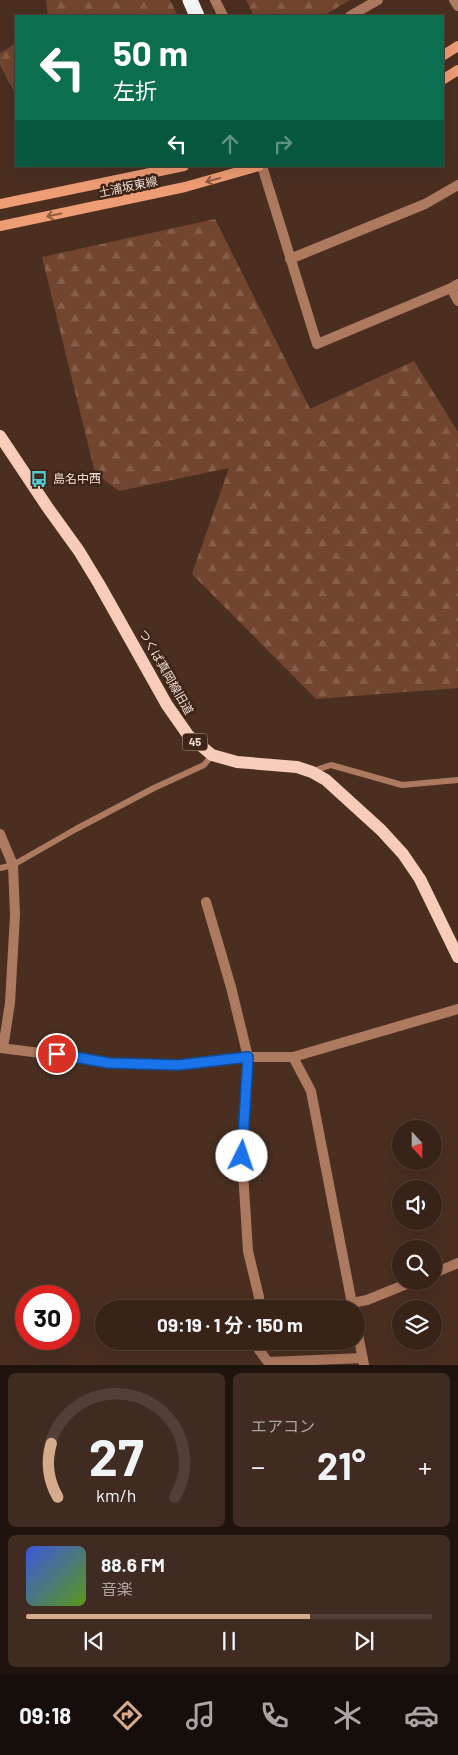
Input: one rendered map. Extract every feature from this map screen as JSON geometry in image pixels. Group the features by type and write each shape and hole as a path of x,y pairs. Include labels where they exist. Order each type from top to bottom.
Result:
{"highway":[{"path":"190,0 197,15"}],"main road":[{"path":"444,55 458,46"},
{"path":"444,79 458,70"},
{"name":"土浦坂東線","path":"0,204 179,167"},
{"name":"土浦坂東線","path":"0,226 185,188 257,167"},
{"name":"つくば真岡線旧道","path":"0,436 94,576 167,705 188,735 212,755 237,762 296,767 312,772 326,780 381,830 403,854 420,879 458,956"}],"street":[{"path":"215,0 222,15"},
{"path":"352,15 378,0"},
{"path":"454,0 458,6"},
{"path":"260,167 317,344 455,286 458,301"},
{"path":"290,259 425,204 458,184"},
{"path":"0,834 13,865 15,915 10,1003 2,1048 57,1054 109,1063 179,1065 248,1057 293,1057 458,1009"},
{"path":"206,902 231,987 248,1057 242,1156 248,1251 259,1300"},
{"path":"293,1057 311,1091 352,1300"},
{"path":"442,1269 458,1262"},
{"path":"365,1301 392,1290"},
{"path":"259,1350 268,1362 363,1362"}],"lane":[{"path":"0,868 13,865 154,788 204,765 212,755"},
{"path":"312,772 331,765 402,785 458,780"}],"green space":[{"path":"46,0 170,0 178,15 48,15"},
{"path":"246,0 350,0 325,15 254,15"},
{"path":"15,44 15,93 0,65 0,53"},
{"path":"215,219 310,409 414,361 458,432 458,688 316,699 192,574 229,468 119,491 95,473 42,257"}],"place":[{"name":"島名中西","path":"39,479"}],"route":[{"path":"57,1054 109,1063 179,1065 248,1057 242,1156"}]}
